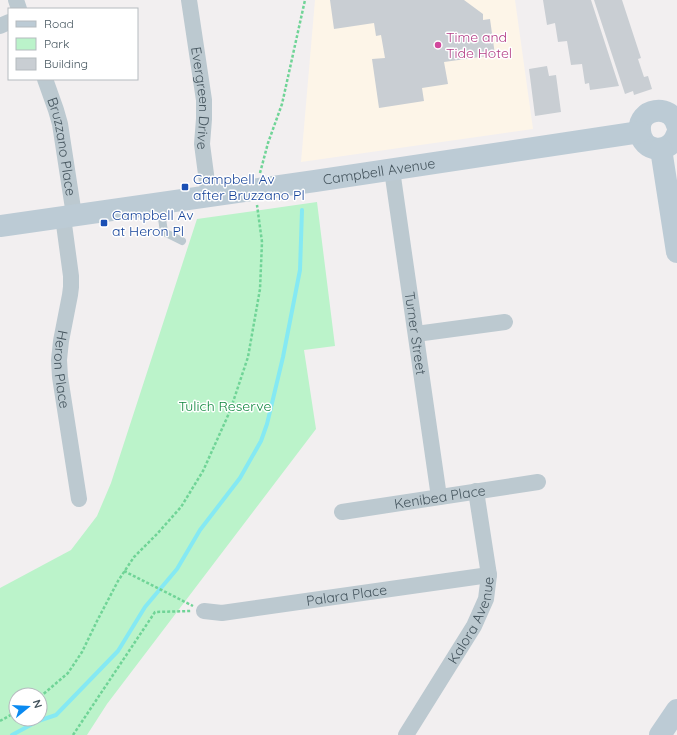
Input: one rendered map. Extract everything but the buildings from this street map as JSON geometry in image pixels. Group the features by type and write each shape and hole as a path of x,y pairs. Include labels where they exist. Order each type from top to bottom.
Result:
{"main road":[{"path":"677,125 669,114 664,111 658,111 646,115 640,126 642,139 647,145 654,148 669,142 677,252"},
{"name":"Campbell Avenue","path":"0,226 209,197 640,132"},
{"path":"660,735 677,710"}],"street":[{"name":"Evergreen Drive","path":"189,0 204,100 202,144 209,197"},
{"name":"Bruzzano Place","path":"45,80 60,124 68,216"},
{"name":"Turner Street","path":"392,170 440,497"},
{"name":"Heron Place","path":"68,216 71,287 61,341 60,378 80,499"},
{"path":"416,334 505,322"},
{"name":"Kenibea Place","path":"342,512 538,482"},
{"name":"Kalora Avenue","path":"406,735 474,626 486,600 489,575 476,491"},
{"name":"Palara Place","path":"204,611 222,613 489,575"}],"lane":[{"path":"160,203 164,232 182,241"}],"path":[{"path":"48,690 68,673 82,652 118,581 134,557 181,507 203,471 230,411 248,357 260,289 262,242 255,190 268,143 282,104 305,0"},
{"path":"124,571 204,611"},
{"path":"73,735 155,612 204,611"}],"shaded area":[{"path":"315,0 515,0 533,129 301,162"}],"green space":[{"name":"Tulich Reserve","path":"317,202 335,346 304,350 316,429 107,704 87,735 0,735 0,588 71,550 97,516 111,483 197,219"}],"waterway":[{"path":"12,735 38,721 56,715 118,651 145,607 177,569 200,530 240,478 261,441 267,424 283,357 300,270 302,210"}],"place":[{"name":"Time and Tide Hotel","path":"438,45"},
{"name":"Campbell Av after Bruzzano Pl","path":"185,187"},
{"name":"Campbell Av at Heron Pl","path":"104,223"}]}
